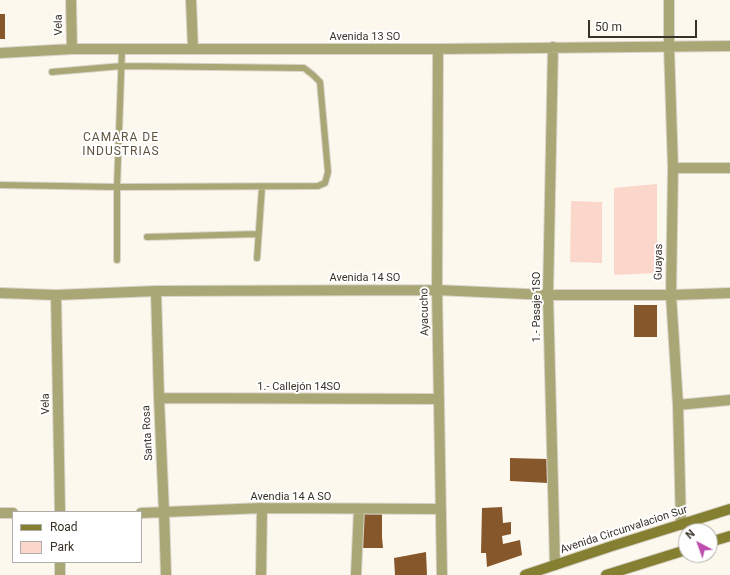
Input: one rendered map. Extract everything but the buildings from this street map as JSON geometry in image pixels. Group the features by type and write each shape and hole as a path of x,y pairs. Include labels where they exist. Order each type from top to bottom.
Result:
{"main road":[{"name":"Avenida Circunvalacion Sur","path":"687,523 730,509"},
{"name":"Avenida Circunvalacion Sur","path":"525,575 678,526"},
{"path":"718,540 730,536"},
{"path":"611,574 678,553"}],"street":[{"name":"Vela","path":"71,0 72,49"},
{"path":"191,0 193,49"},
{"name":"Guayas","path":"670,0 669,47 673,168 671,295 678,405 681,523"},
{"name":"Avenida 13 SO","path":"0,52 72,49 438,49 730,46"},
{"name":"1.- Pasaje 1SO","path":"553,47 548,295 555,565"},
{"name":"Ayacucho","path":"438,49 437,290 442,575"},
{"path":"673,168 730,168"},
{"name":"Avenida 14 SO","path":"0,293 56,295 156,290 437,290 548,295 671,295 730,293"},
{"name":"Santa Rosa","path":"156,290 166,575"},
{"name":"Vela","path":"56,295 60,511"},
{"name":"1.- Callejón 14SO","path":"159,398 439,399"},
{"path":"678,405 730,400"},
{"path":"261,575 262,508"},
{"name":"Avendia 14 A SO","path":"142,512 262,508 441,509"},
{"path":"356,575 359,509"},
{"path":"0,513 12,513"},
{"path":"60,563 60,575"}],"lane":[{"path":"117,260 117,187 122,49"},
{"path":"0,185 262,187 318,186 325,183 328,172 320,82 304,68 122,66 52,72"},
{"path":"257,258 262,187"},
{"path":"147,237 258,234"}],"green space":[{"path":"657,184 657,273 614,275 614,188"},
{"path":"571,201 602,202 602,263 570,262"}],"district":[{"name":"CAMARA DE INDUSTRIAS","path":"121,145"}]}
